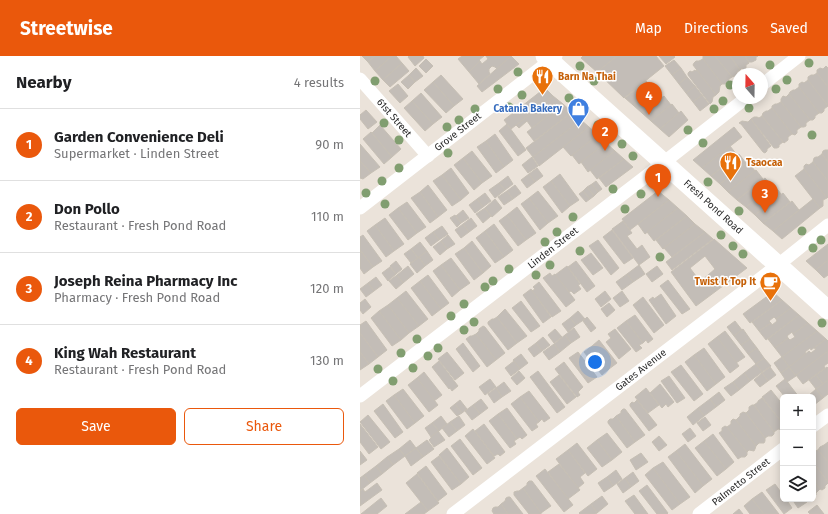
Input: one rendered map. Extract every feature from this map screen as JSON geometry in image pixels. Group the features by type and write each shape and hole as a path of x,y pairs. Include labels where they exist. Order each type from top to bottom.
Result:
{"main road":[{"name":"Fresh Pond Road","path":"551,58 664,163 828,310"}],"street":[{"path":"768,80 799,56"},
{"name":"Grove Street","path":"360,208 551,58"},
{"name":"61st Street","path":"360,79 428,156"},
{"name":"Linden Street","path":"360,396 664,163 738,104"},
{"name":"Gates Avenue","path":"453,514 828,225"},
{"path":"816,424 828,414"},
{"name":"Palmetto Street","path":"699,514 780,451"}],"building":[{"path":"362,56 375,56 368,62"},
{"path":"375,56 392,56 375,71 368,62"},
{"path":"392,56 396,56 402,63 383,80 375,71"},
{"path":"423,56 424,58 415,66 408,57"},
{"path":"462,56 484,56 469,72 458,59"},
{"path":"486,56 511,56 497,69 492,66 489,69 490,74 479,84 469,72 480,61 482,64 488,59"},
{"path":"511,56 519,64 482,92 477,86"},
{"path":"583,56 617,56 597,72 581,58"},
{"path":"617,56 656,56 664,66 624,98 597,72"},
{"path":"659,56 674,56 675,57 666,64"},
{"path":"703,56 715,56 732,77 728,82 722,84 703,59"},
{"path":"715,56 730,56 739,68 732,68 732,77"},
{"path":"730,56 745,56 749,63 746,65 746,68 739,68"},
{"path":"745,56 758,56 756,57 756,60 749,62"},
{"path":"426,59 433,66 426,73 419,66"},
{"path":"703,59 722,84 716,95 693,65 696,61"},
{"path":"674,60 681,68 672,75 665,66"},
{"path":"402,63 409,71 390,87 383,80"},
{"path":"826,66 828,68 828,87 817,73 817,70 820,68 823,69"},
{"path":"416,68 423,76 415,82 409,75"},
{"path":"681,68 687,77 679,84 672,75"},
{"path":"697,70 716,95 713,97 710,104 688,75 690,71 692,72"},
{"path":"817,73 828,87 828,106 808,80 808,77"},
{"path":"409,75 415,82 408,89 401,82"},
{"path":"441,75 463,99 454,106 433,82"},
{"path":"687,77 695,86 686,93 679,84"},
{"path":"808,80 828,106 822,113 819,113 799,87 799,84"},
{"path":"646,81 653,89 633,105 625,98"},
{"path":"433,82 454,106 446,113 424,90"},
{"path":"398,84 408,96 400,103 389,91"},
{"path":"695,86 702,95 693,102 686,93"},
{"path":"799,87 819,113 813,120 810,120 789,94"},
{"path":"545,88 553,96 529,115 522,106"},
{"path":"655,88 662,97 642,113 633,105"},
{"path":"421,93 442,117 433,124 412,101"},
{"path":"789,94 810,120 804,127 801,127 781,102 783,96 786,97"},
{"path":"702,95 709,104 700,111 693,102"},
{"path":"553,96 563,104 532,128 527,121 519,128 516,125"},
{"path":"664,96 671,105 651,121 642,113"},
{"path":"412,101 433,124 425,131 404,108"},
{"path":"781,102 801,127 797,130 795,135 792,134 772,108 775,104"},
{"path":"563,104 572,112 534,141 527,132"},
{"path":"672,104 679,113 660,129 651,121"},
{"path":"522,106 529,115 511,129 504,120"},
{"path":"772,108 792,134 784,143 762,116 763,113"},
{"path":"366,110 377,122 368,129 360,119 360,115"},
{"path":"681,111 688,120 669,137 660,129"},
{"path":"572,112 581,120 533,157 526,148"},
{"path":"762,116 783,142 779,145 779,147 774,148 751,119"},
{"path":"751,119 771,146 765,153 739,123 742,121 748,122"},
{"path":"581,120 589,127 539,166 533,157"},
{"path":"507,124 526,150 518,156 499,131"},
{"path":"380,125 401,149 392,157 372,133"},
{"path":"589,127 598,135 571,156 563,147"},
{"path":"734,127 742,137 702,168 693,160"},
{"path":"371,132 392,157 384,164 363,139"},
{"path":"495,134 513,160 504,167 486,141"},
{"path":"598,135 606,143 579,164 572,155"},
{"path":"486,141 504,167 496,173 477,147"},
{"path":"606,143 615,151 588,172 581,162"},
{"path":"360,144 380,167 371,173 360,161"},
{"path":"730,146 737,155 711,176 702,168"},
{"path":"825,150 828,150 828,162 822,154"},
{"path":"472,151 492,176 482,183 463,158"},
{"path":"615,151 624,159 597,179 590,170"},
{"path":"739,154 746,163 720,184 711,176"},
{"path":"822,154 828,162 828,181 813,162 814,158"},
{"path":"532,157 538,166 528,173 522,165"},
{"path":"463,158 482,183 474,190 454,165"},
{"path":"624,159 633,167 606,187 599,178"},
{"path":"360,161 371,173 363,179 360,178"},
{"path":"748,162 755,171 728,192 720,184"},
{"path":"813,162 828,181 827,198 804,169 806,164 809,165"},
{"path":"451,168 469,193 461,200 442,175"},
{"path":"537,168 543,176 535,182 529,174"},
{"path":"804,169 827,198 823,200 823,206 820,208 795,176"},
{"path":"756,170 763,179 737,200 728,192"},
{"path":"529,174 535,182 527,188 521,180"},
{"path":"560,174 579,200 570,206 551,181"},
{"path":"442,175 461,200 452,206 433,181"},
{"path":"508,176 513,184 505,190 499,183"},
{"path":"765,178 772,186 746,207 737,200"},
{"path":"551,181 570,206 562,213 543,187"},
{"path":"596,181 602,189 598,192 592,184"},
{"path":"499,183 505,190 495,198 489,190"},
{"path":"592,184 598,192 594,196 587,187"},
{"path":"428,185 447,210 438,217 420,192"},
{"path":"515,185 521,193 513,199 507,191"},
{"path":"774,185 781,194 755,215 746,207"},
{"path":"587,187 594,196 590,199 583,191"},
{"path":"507,191 513,199 504,205 498,197"},
{"path":"538,191 558,216 548,223 529,198"},
{"path":"583,191 590,199 586,202 579,194"},
{"path":"658,191 669,200 630,230 622,219"},
{"path":"420,192 438,217 430,223 411,198"},
{"path":"485,193 491,201 483,207 477,199"},
{"path":"783,193 790,202 763,223 755,215"},
{"path":"529,198 548,223 540,230 521,204"},
{"path":"477,199 483,207 475,213 469,205"},
{"path":"495,199 502,208 492,217 485,208"},
{"path":"813,199 820,208 782,239 773,231"},
{"path":"669,200 678,208 645,234 638,224"},
{"path":"792,201 799,210 773,231 763,223"},
{"path":"407,202 426,227 417,233 398,208"},
{"path":"517,207 536,233 526,240 507,215"},
{"path":"398,208 417,233 408,240 389,215"},
{"path":"485,208 491,216 483,223 476,214"},
{"path":"678,208 687,216 654,241 647,232"},
{"path":"463,210 469,218 461,223 456,216"},
{"path":"455,215 461,223 457,227 450,218"},
{"path":"507,215 526,240 518,246 499,221"},
{"path":"687,216 695,224 663,249 656,240"},
{"path":"385,218 404,244 394,251 375,225"},
{"path":"471,218 477,226 469,232 463,224"},
{"path":"623,221 632,233 627,236 637,249 642,245 650,257 639,265 612,229"},
{"path":"463,224 469,232 461,238 455,230"},
{"path":"494,224 513,250 504,257 485,231"},
{"path":"695,224 705,232 672,257 664,248"},
{"path":"375,225 394,251 386,257 367,231"},
{"path":"442,226 448,234 439,240 433,232"},
{"path":"612,230 633,258 624,264 603,237"},
{"path":"485,231 504,257 495,263 476,238"},
{"path":"433,232 439,240 431,246 425,238"},
{"path":"705,232 713,239 672,270 666,262"},
{"path":"363,235 382,261 373,267 360,250 360,237"},
{"path":"448,235 455,244 447,249 441,241"},
{"path":"714,239 747,268 696,306 671,272","holes":["705,256 715,269 701,281 690,268"]},
{"path":"598,240 619,268 611,275 589,246"},
{"path":"441,241 447,249 440,255 433,247"},
{"path":"472,241 491,266 483,273 464,248"},
{"path":"420,242 427,251 418,258 411,249"},
{"path":"828,244 828,260 816,270 806,261"},
{"path":"464,248 483,273 474,280 455,254"},
{"path":"411,249 418,258 411,263 404,254"},
{"path":"360,250 373,267 364,274 360,268"},
{"path":"427,251 433,260 425,266 419,257"},
{"path":"591,253 603,268 593,275 581,260"},
{"path":"419,257 425,266 417,273 410,264"},
{"path":"451,258 470,283 460,290 441,265"},
{"path":"828,260 828,275 824,278 816,270"},
{"path":"396,261 402,269 396,274 390,266"},
{"path":"576,261 595,286 587,292 568,267"},
{"path":"441,265 460,290 452,297 433,271"},
{"path":"639,265 645,274 633,282 627,274"},
{"path":"408,266 414,274 403,283 397,275"},
{"path":"567,266 580,284 578,285 581,289 574,294 571,291 569,292 555,275"},
{"path":"657,266 663,274 652,282 646,274"},
{"path":"390,267 396,274 388,281 382,273"},
{"path":"550,273 552,276 555,274 575,300 566,307 543,278"},
{"path":"627,274 633,282 622,290 616,282"},
{"path":"397,275 403,283 396,289 389,281"},
{"path":"428,275 449,303 441,309 420,281"},
{"path":"376,277 382,285 374,291 368,283"},
{"path":"668,280 690,309 682,314 660,286"},
{"path":"420,281 441,309 432,316 411,288"},
{"path":"539,282 561,311 552,317 532,291 535,289 533,287"},
{"path":"368,283 374,291 366,297 360,289"},
{"path":"531,289 551,317 543,323 523,295"},
{"path":"406,291 428,319 419,326 397,298"},
{"path":"605,291 611,299 601,307 595,299"},
{"path":"622,291 629,301 620,307 613,298"},
{"path":"773,292 782,300 750,323 743,314"},
{"path":"661,294 676,316 666,324 649,300 653,297 654,299"},
{"path":"643,297 664,325 654,333 633,305"},
{"path":"397,298 419,326 409,333 388,305"},
{"path":"365,299 371,307 363,314 360,310 360,303"},
{"path":"782,300 791,308 776,319 774,317 769,321 771,323 759,331 752,322"},
{"path":"521,301 540,326 531,332 512,308"},
{"path":"609,303 615,310 607,317 601,309"},
{"path":"388,305 409,333 401,340 379,311"},
{"path":"791,308 799,315 766,340 759,331 771,323 772,325 777,321 776,319"},
{"path":"505,309 527,336 517,343 497,317"},
{"path":"379,311 401,340 392,346 371,318"},
{"path":"578,311 585,319 576,325 570,318"},
{"path":"635,315 653,339 648,343 646,340 643,343 626,321"},
{"path":"799,315 808,323 793,334 792,332 787,336 788,338 775,348 768,339"},
{"path":"497,317 517,343 508,350 488,324 488,322"},
{"path":"587,317 596,328 591,332 583,321"},
{"path":"570,318 576,325 568,332 562,324"},
{"path":"366,321 387,350 378,357 360,333 360,325"},
{"path":"626,321 643,343 639,345 642,348 636,352 617,328"},
{"path":"735,321 742,330 734,336 727,327"},
{"path":"808,323 817,331 782,357 775,348 788,338 790,340 795,337 793,334"},
{"path":"483,326 505,353 496,360 476,334"},
{"path":"574,328 580,337 571,343 565,335"},
{"path":"555,329 562,337 554,343 548,335"},
{"path":"615,329 631,349 619,359 606,342 611,338 608,334"},
{"path":"743,329 750,339 741,345 734,336"},
{"path":"725,331 745,357 736,363 717,337"},
{"path":"817,331 826,339 811,350 810,348 805,352 806,354 789,367 782,357"},
{"path":"360,333 378,357 369,364 360,352"},
{"path":"476,334 496,360 487,367 466,339"},
{"path":"565,335 571,343 560,352 554,344"},
{"path":"543,337 550,345 542,351 536,343"},
{"path":"717,337 739,366 730,373 708,344"},
{"path":"750,339 757,348 748,354 741,345"},
{"path":"826,339 828,341 828,351 796,376 789,367 809,351 811,353 816,349 814,348"},
{"path":"599,340 617,363 609,369 592,346"},
{"path":"463,343 480,366 473,372 456,349"},
{"path":"536,343 542,351 534,357 528,349"},
{"path":"554,344 560,352 549,360 543,352"},
{"path":"592,346 609,369 602,375 584,352"},
{"path":"704,348 725,377 716,384 694,355"},
{"path":"757,348 764,358 756,364 748,354"},
{"path":"828,351 828,363 824,366 825,368 803,384 796,375"},
{"path":"360,352 369,364 360,370"},
{"path":"447,352 464,373 455,380 438,359"},
{"path":"578,352 597,377 588,383 569,358"},
{"path":"521,354 528,363 520,369 513,360"},
{"path":"694,355 716,384 707,391 685,362"},
{"path":"782,357 789,367 781,373 774,363"},
{"path":"764,358 771,366 762,372 756,364"},
{"path":"439,361 458,386 452,391 432,367"},
{"path":"514,361 520,369 511,376 505,368"},
{"path":"564,362 583,387 578,392 580,395 577,397 555,369"},
{"path":"756,364 762,372 750,381 744,373"},
{"path":"681,365 703,394 694,401 671,372"},
{"path":"770,367 776,375 768,381 762,373"},
{"path":"789,367 796,376 787,382 781,373"},
{"path":"827,367 828,380 823,384 816,375"},
{"path":"519,371 525,378 517,385 511,378"},
{"path":"538,371 565,407 557,413 530,377"},
{"path":"424,372 442,395 434,401 417,378"},
{"path":"744,373 750,381 739,390 733,382"},
{"path":"762,373 768,381 760,387 754,380"},
{"path":"559,375 576,397 567,404 550,382"},
{"path":"816,375 823,384 816,389 809,380"},
{"path":"669,376 685,398 677,403 661,381"},
{"path":"417,378 438,405 429,412 408,385"},
{"path":"490,379 496,387 485,395 479,387"},
{"path":"785,379 797,394 783,394 776,386"},
{"path":"828,380 828,394 823,398 816,389"},
{"path":"504,382 511,391 502,397 496,388"},
{"path":"733,382 739,390 731,396 724,388"},
{"path":"660,384 674,402 668,407 666,404 662,408 650,393"},
{"path":"496,388 502,397 494,403 488,394"},
{"path":"646,388 659,405 648,413 635,397"},
{"path":"403,389 424,416 415,423 394,395"},
{"path":"816,389 823,398 816,403 816,394 810,394"},
{"path":"771,390 780,401 780,420 762,397"},
{"path":"529,391 550,418 544,422 542,419 539,422 520,397"},
{"path":"719,392 725,400 716,407 710,399"},
{"path":"394,395 415,423 407,429 386,401"},
{"path":"520,397 539,422 536,424 538,427 532,431 511,404"},
{"path":"762,398 780,420 780,429 774,432 754,405"},
{"path":"481,399 488,408 480,414 473,405"},
{"path":"710,399 716,407 704,416 698,408"},
{"path":"460,400 467,409 462,413 455,404"},
{"path":"637,400 657,425 649,431 630,406 632,402 634,403"},
{"path":"383,404 403,432 395,438 374,411"},
{"path":"455,404 462,413 457,416 450,408"},
{"path":"473,405 480,414 472,420 465,411"},
{"path":"752,405 754,405 774,432 772,436 765,438 746,413"},
{"path":"507,408 527,435 522,439 520,437 517,439 498,414"},
{"path":"698,408 704,416 693,425 687,417"},
{"path":"623,409 625,409 645,435 635,442 616,416 621,413"},
{"path":"743,412 746,413 765,438 764,443 759,443 756,446 736,420"},
{"path":"498,414 517,439 514,441 516,444 510,448 489,421"},
{"path":"368,415 390,442 381,449 360,422"},
{"path":"441,416 447,424 439,431 432,423"},
{"path":"459,416 465,425 457,431 450,422"},
{"path":"616,416 635,442 627,448 608,423 610,419 613,419"},
{"path":"705,417 711,425 703,431 697,423"},
{"path":"733,419 736,420 756,446 754,451 749,450 747,452 727,427 731,424"},
{"path":"450,422 457,431 449,437 442,428"},
{"path":"432,423 439,431 431,437 425,428"},
{"path":"360,424 378,447 369,454 360,442"},
{"path":"484,424 505,452 500,456 498,454 494,456 475,431"},
{"path":"725,426 747,452 745,457 738,459 719,433"},
{"path":"690,428 696,436 688,442 682,434"},
{"path":"473,429 495,458 487,464 465,436"},
{"path":"438,431 445,440 434,447 429,440"},
{"path":"607,433 622,452 612,460 597,440"},
{"path":"713,434 734,462 726,469 704,441"},
{"path":"659,436 667,445 659,451 652,442"},
{"path":"460,439 482,468 473,475 451,446"},
{"path":"410,440 416,448 405,456 399,449"},
{"path":"427,440 434,449 423,457 416,448"},
{"path":"597,440 612,460 602,467 587,448"},
{"path":"704,441 726,469 717,476 695,448"},
{"path":"828,442 828,462 818,450"},
{"path":"577,443 597,469 588,476 568,450"},
{"path":"685,444 712,479 703,486 676,451"},
{"path":"416,448 423,457 411,466 405,456"},
{"path":"447,448 469,477 461,484 439,455"},
{"path":"399,449 405,456 393,465 387,457"},
{"path":"568,450 585,473 580,477 584,483 578,488 556,459"},
{"path":"818,450 828,462 828,482 816,466 816,451"},
{"path":"360,451 367,460 360,465"},
{"path":"676,451 703,486 695,493 668,457"},
{"path":"641,453 648,462 636,470 630,460"},
{"path":"439,456 461,484 452,490 431,462"},
{"path":"387,457 393,465 382,474 376,466"},
{"path":"663,462 690,497 680,504 653,468"},
{"path":"559,464 580,490 568,499 548,472"},
{"path":"376,466 382,474 370,483 364,475"},
{"path":"426,466 447,494 438,501 417,473"},
{"path":"816,466 828,482 825,488 822,490 816,484"},
{"path":"653,468 680,504 672,510 645,475"},
{"path":"545,469 573,505 564,512 536,476"},
{"path":"616,470 622,479 613,486 607,477"},
{"path":"633,472 639,481 631,487 625,478"},
{"path":"417,474 439,503 428,511 406,483"},
{"path":"364,475 370,483 360,491 360,478"},
{"path":"607,477 613,486 604,492 598,483"},
{"path":"625,478 631,487 623,493 617,484"},
{"path":"529,481 532,481 551,506 541,513 523,488"},
{"path":"377,483 382,490 360,506 360,491 363,489 365,492"},
{"path":"775,484 780,491 780,502 788,502 792,508 784,514 766,490"},
{"path":"816,484 820,489 816,493"},
{"path":"647,485 668,513 667,514 657,514 639,491"},
{"path":"523,488 541,514 529,514 514,495 514,492"},
{"path":"762,492 779,514 764,514 752,499"},
{"path":"634,495 648,514 635,514 625,501"},
{"path":"602,496 608,504 597,513 591,504"},
{"path":"508,497 510,497 523,514 508,514 501,504"},
{"path":"381,498 387,506 377,514 361,514"},
{"path":"752,499 764,514 750,514 744,506"},
{"path":"421,502 428,511 424,514 405,514"},
{"path":"794,502 807,502 798,508"},
{"path":"501,504 508,514 494,514 492,511 493,508 498,507"},
{"path":"591,504 597,513 579,513"},
{"path":"817,505 824,514 810,514 808,512"},
{"path":"739,509 743,514 733,514"}],"place":[{"name":"Barn Na Thai","path":"543,96"},
{"name":"King Wah Restaurant","path":"649,115"},
{"name":"Catania Bakery","path":"578,128"},
{"name":"Don Pollo","path":"605,151"},
{"name":"Tsaocaa","path":"731,182"},
{"name":"Garden Convenience Deli","path":"658,197"},
{"name":"Joseph Reina Pharmacy Inc","path":"765,213"},
{"name":"Twist It Top It","path":"771,302"}]}
